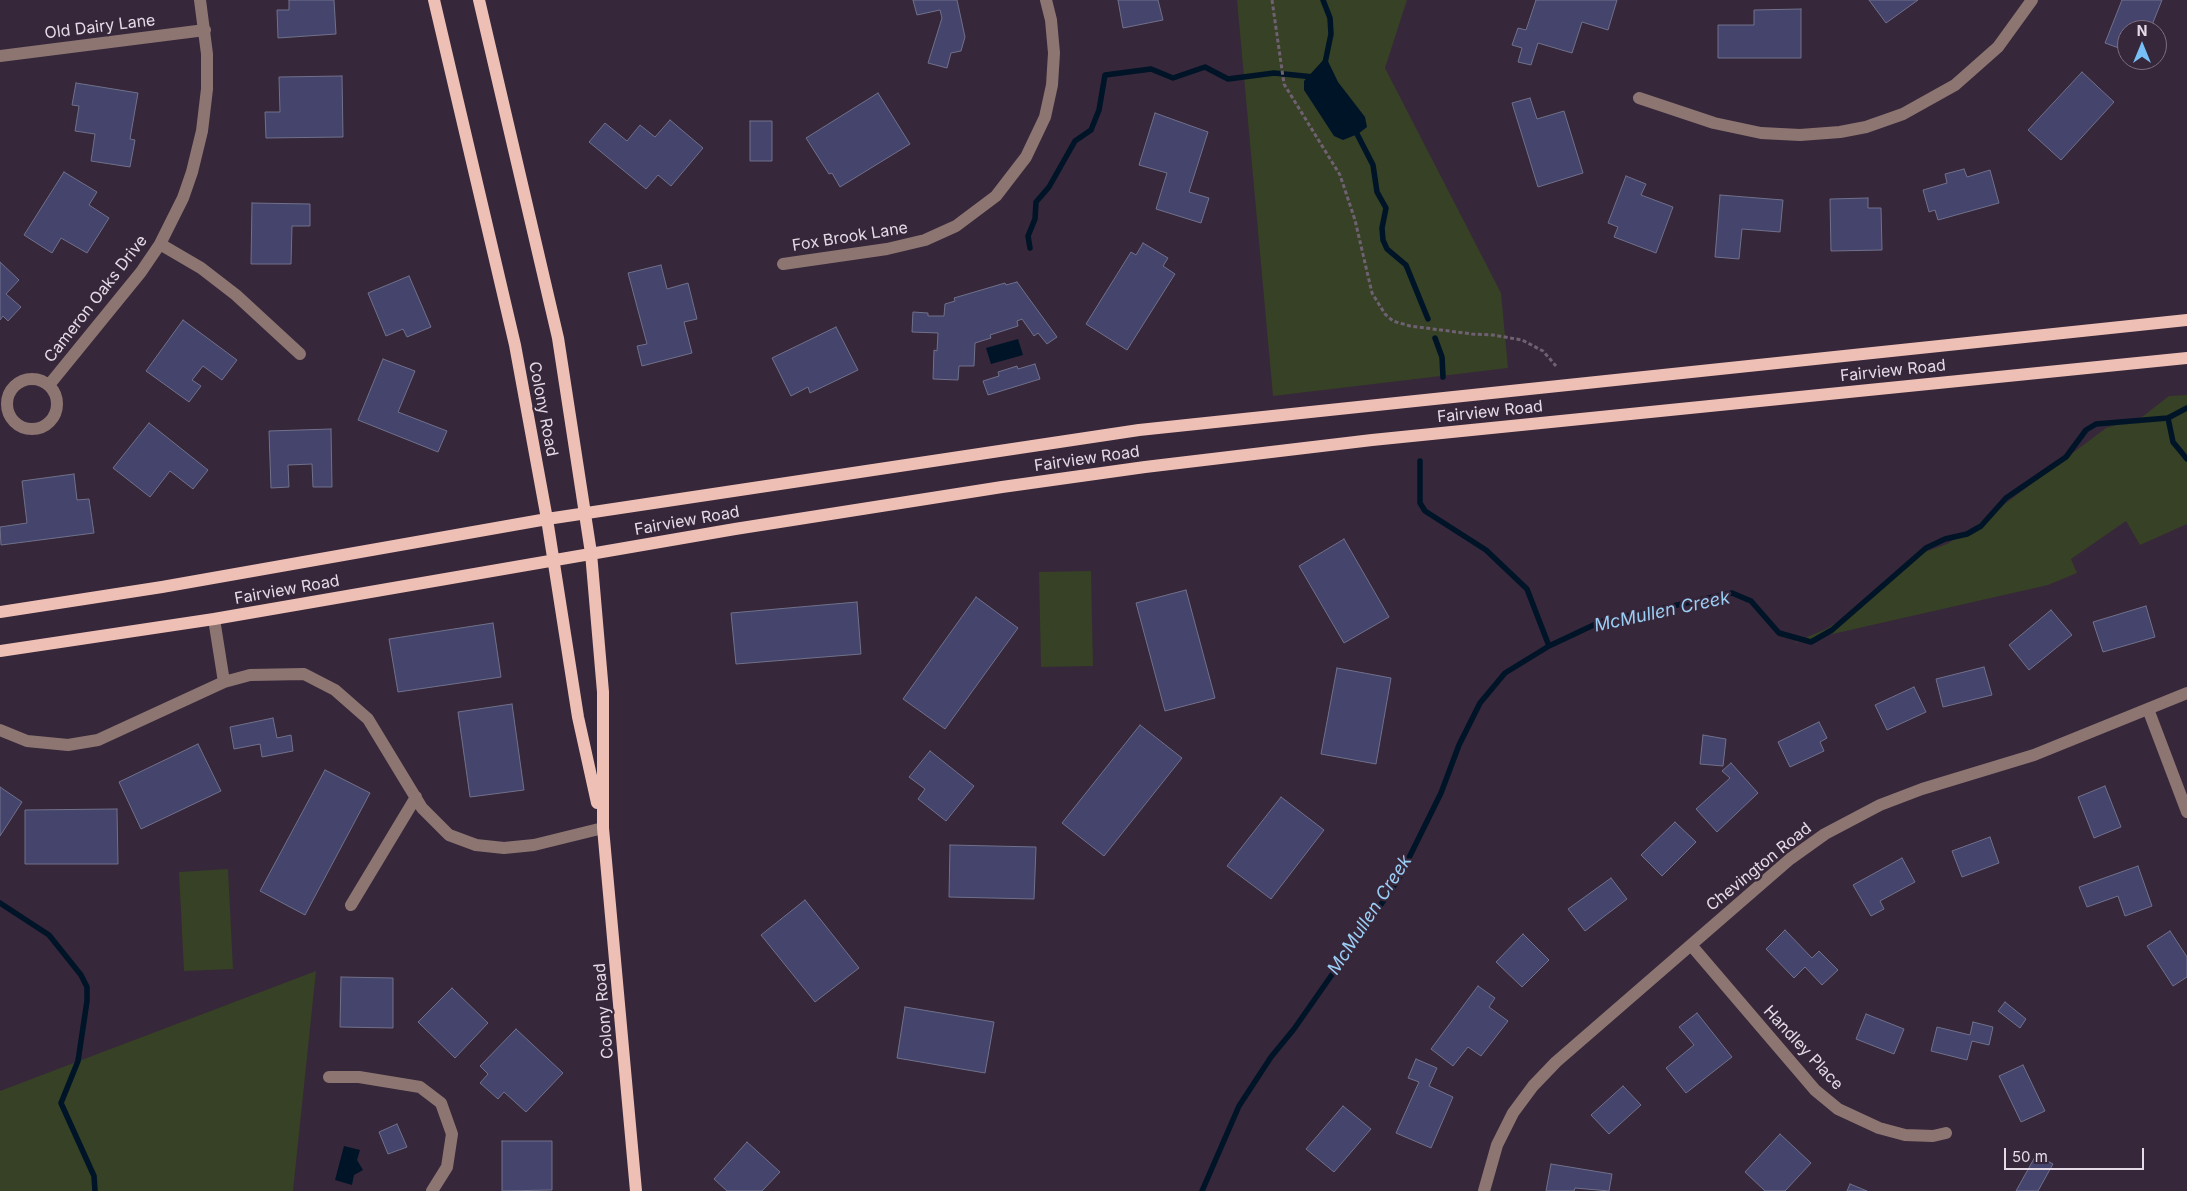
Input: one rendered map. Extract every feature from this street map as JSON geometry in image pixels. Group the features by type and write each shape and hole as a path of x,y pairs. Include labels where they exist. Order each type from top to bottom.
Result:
{"main road":[{"name":"Colony Road","path":"434,0 515,345 548,519 578,716 603,828"},
{"name":"Colony Road","path":"479,0 558,338 586,513 602,692 603,828 636,1191"},
{"name":"Fairview Road","path":"0,612 171,585 548,519 1139,430 2187,320"},
{"name":"Fairview Road","path":"0,651 214,620 591,553 1002,487 1145,467 1372,440 2187,358"}],"street":[{"name":"Cameron Oaks Drive","path":"49,385 141,272 160,244 183,198 192,172 202,131 207,89 205,30 200,0"},
{"name":"Fox Brook Lane","path":"783,264 887,249 925,240 956,226 996,196 1026,157 1044,117 1052,85 1054,53 1051,20 1046,0"},
{"path":"1639,98 1714,122 1761,133 1800,135 1840,132 1866,127 1903,114 1955,85 1998,47 2032,0"},
{"name":"Old Dairy Lane","path":"0,56 205,30"},
{"path":"160,244 200,268 236,295 300,354"},
{"path":"30,379 40,380 49,385 55,392 58,402 57,412 52,421 44,427 35,430 25,429 16,424 9,416 7,407 8,397 12,388 20,382 30,379"},
{"path":"214,620 224,682"},
{"path":"0,730 27,741 68,745 98,740 224,682 250,675 304,674 334,690 368,719 422,808 449,835 476,845 504,848 534,845 603,828"},
{"name":"Chevington Road","path":"1484,1191 1497,1145 1513,1113 1533,1086 1556,1062 1790,859 1825,834 1859,815 1922,788 2034,755 2187,693"},
{"path":"2148,709 2187,812"},
{"path":"351,905 416,797"},
{"name":"Handley Place","path":"1691,945 1816,1090 1838,1109 1879,1128 1896,1133 1933,1136 1946,1133"},
{"path":"329,1077 359,1077 420,1087 441,1103 452,1134 447,1167 432,1191"}],"path":[{"path":"1272,0 1283,80 1287,91 1329,154 1340,175 1355,220 1372,292 1385,314 1393,321 1410,326 1522,340 1543,351 1556,366"}],"green space":[{"path":"1237,0 1407,0 1385,68 1501,293 1508,368 1273,396"},
{"path":"2187,395 2187,524 2140,545 2126,521 2071,559 2077,573 2048,585 1793,643 1826,629 1849,615 1922,553 1947,544 1974,527 2106,428 2142,417 2169,396"},
{"path":"1091,571 1093,666 1041,667 1039,572"},
{"path":"228,869 233,969 184,971 179,872"},
{"path":"316,971 293,1191 0,1191 0,1091"}],"water":[{"path":"1326,57 1338,82 1365,117 1367,127 1358,134 1343,140 1334,136 1304,90 1304,81"},
{"path":"1018,339 1023,355 991,364 986,348"},
{"path":"344,1146 360,1150 357,1160 363,1170 354,1175 352,1185 335,1180"}],"building":[{"path":"289,0 334,0 336,34 278,38 277,10 289,10"},
{"path":"913,0 957,0 965,37 961,51 951,53 947,68 928,63 942,18 940,10 917,15"},
{"path":"1118,0 1158,0 1163,20 1123,28"},
{"path":"1536,0 1617,0 1608,30 1582,22 1572,53 1538,43 1531,65 1518,62 1522,48 1512,45 1518,28 1526,30"},
{"path":"1869,0 1918,0 1886,23"},
{"path":"2122,0 2162,0 2154,20 2117,20 2117,47 2105,43"},
{"path":"1801,9 1801,58 1718,58 1718,25 1754,25 1754,10"},
{"path":"2082,72 2114,102 2061,160 2028,130"},
{"path":"342,76 343,137 266,138 265,112 280,112 279,77"},
{"path":"76,83 138,93 130,139 135,140 130,167 91,161 95,134 75,131 79,106 72,105"},
{"path":"878,93 910,144 840,187 832,173 829,174 806,138"},
{"path":"1530,98 1537,119 1564,111 1583,173 1538,187 1512,103"},
{"path":"1155,113 1208,132 1189,192 1209,198 1201,223 1156,209 1167,173 1139,165"},
{"path":"670,120 703,148 671,186 658,175 646,189 589,142 605,123 627,141 640,125 655,137"},
{"path":"750,121 772,121 772,161 750,161"},
{"path":"1964,169 1967,177 1990,170 1999,203 1938,220 1935,210 1929,212 1923,190 1947,183 1945,174"},
{"path":"64,172 97,192 89,205 109,218 87,253 61,238 52,253 24,235"},
{"path":"1626,176 1646,184 1641,195 1673,207 1656,253 1614,237 1618,227 1608,223"},
{"path":"1720,195 1783,200 1780,232 1742,229 1739,259 1715,257"},
{"path":"1868,198 1868,208 1881,208 1882,250 1831,251 1830,199"},
{"path":"252,203 310,204 310,226 292,226 291,264 251,264"},
{"path":"1143,243 1168,258 1163,266 1175,274 1127,350 1086,324 1131,252 1136,255"},
{"path":"0,262 19,280 6,294 21,307 8,321 3,316 0,320"},
{"path":"661,265 667,289 688,283 697,319 684,322 692,353 642,366 637,346 647,344 628,273"},
{"path":"409,276 431,327 407,337 403,329 386,336 368,293"},
{"path":"1017,282 1057,337 1047,344 1038,333 1034,336 1022,319 1017,321 1018,326 990,335 991,338 975,343 974,366 959,366 958,380 933,379 934,350 937,351 938,333 912,332 913,312 928,313 928,316 944,316 945,304 955,301 954,298 1005,283 1006,285"},
{"path":"183,320 237,360 222,380 203,366 192,380 201,386 189,402 146,371"},
{"path":"836,327 858,370 810,393 808,387 791,396 772,358"},
{"path":"383,359 415,371 398,412 447,431 438,452 358,420"},
{"path":"1035,364 1040,379 988,395 983,381 999,376 998,372 1017,366 1018,369"},
{"path":"149,423 208,470 193,489 170,471 150,497 113,468"},
{"path":"331,429 332,487 313,487 312,464 288,465 289,487 271,488 269,431"},
{"path":"74,474 77,500 89,499 94,533 1,545 0,527 27,523 22,481"},
{"path":"1344,539 1389,617 1344,643 1299,566"},
{"path":"1186,590 1215,698 1165,711 1136,603"},
{"path":"976,597 1018,628 945,729 903,699"},
{"path":"857,602 861,654 736,664 731,613"},
{"path":"2146,606 2155,637 2103,652 2093,622"},
{"path":"2051,610 2072,635 2029,670 2009,645"},
{"path":"493,623 501,677 398,692 389,639"},
{"path":"1984,667 1992,695 1943,707 1936,679"},
{"path":"1337,668 1391,678 1376,764 1321,754"},
{"path":"1914,687 1926,712 1887,730 1875,705"},
{"path":"512,704 524,790 470,797 458,712"},
{"path":"273,718 277,738 291,735 293,751 262,757 260,744 234,749 230,727"},
{"path":"1819,722 1827,738 1820,742 1824,751 1790,767 1778,742"},
{"path":"1140,725 1182,758 1104,856 1062,823"},
{"path":"1703,735 1726,739 1723,766 1700,764"},
{"path":"198,744 221,791 141,829 119,782"},
{"path":"930,751 974,786 946,821 918,799 925,789 909,777"},
{"path":"1731,763 1758,793 1717,832 1696,809 1730,778 1722,771"},
{"path":"325,770 370,793 305,915 260,891"},
{"path":"2105,786 2121,827 2094,838 2078,797"},
{"path":"0,787 22,802 0,836"},
{"path":"1281,797 1324,830 1271,899 1227,866"},
{"path":"117,809 118,864 25,864 25,810"},
{"path":"1675,822 1696,842 1662,876 1641,855"},
{"path":"1990,837 1999,863 1962,877 1952,851"},
{"path":"950,845 1036,847 1034,899 949,897"},
{"path":"1902,858 1915,882 1880,901 1884,909 1871,916 1853,885"},
{"path":"2138,866 2152,906 2125,916 2118,896 2087,907 2079,887"},
{"path":"1611,878 1627,899 1585,931 1568,909"},
{"path":"805,900 859,968 815,1002 761,935"},
{"path":"1785,930 1812,958 1819,951 1838,970 1822,985 1805,967 1794,978 1766,949"},
{"path":"2170,931 2187,957 2187,977 2173,986 2147,946"},
{"path":"1523,934 1549,960 1522,987 1496,962"},
{"path":"341,977 393,978 393,1028 340,1027"},
{"path":"1478,986 1495,998 1489,1007 1508,1021 1481,1056 1468,1047 1453,1066 1431,1049"},
{"path":"452,988 488,1023 455,1058 418,1022"},
{"path":"2005,1002 2026,1019 2020,1028 1998,1011"},
{"path":"905,1007 994,1022 985,1073 897,1058"},
{"path":"1697,1013 1732,1057 1686,1093 1666,1068 1694,1045 1679,1027"},
{"path":"1866,1014 1904,1029 1894,1054 1856,1039"},
{"path":"1973,1022 1993,1027 1989,1045 1972,1041 1967,1060 1931,1051 1937,1027 1970,1035"},
{"path":"516,1029 563,1073 526,1112 504,1092 498,1099 480,1083 488,1074 480,1066"},
{"path":"1416,1059 1437,1068 1429,1086 1453,1097 1431,1148 1396,1133 1419,1082 1408,1078"},
{"path":"2023,1065 2045,1111 2021,1122 1999,1076"},
{"path":"1623,1086 1641,1105 1609,1134 1591,1115"},
{"path":"1343,1106 1371,1129 1334,1172 1306,1149"},
{"path":"397,1124 407,1147 388,1154 379,1132"},
{"path":"1780,1134 1811,1163 1785,1191 1765,1191 1745,1172"},
{"path":"502,1141 552,1141 552,1190 502,1191"},
{"path":"747,1142 780,1172 762,1191 727,1191 714,1179"},
{"path":"2036,1155 2053,1164 2038,1191 2016,1191"},
{"path":"1551,1164 1612,1174 1609,1191 1575,1188 1574,1191 1546,1191"},
{"path":"1850,1184 1867,1191 1847,1191"}],"waterway":[{"path":"1323,0 1330,18 1331,34 1325,63"},
{"path":"1030,248 1028,236 1035,219 1036,202 1049,187 1075,141 1091,130 1099,110 1105,75 1151,69 1173,78 1205,67 1228,79 1274,73 1314,77"},
{"path":"1355,130 1373,165 1377,192 1386,208 1382,228 1383,240 1387,249 1406,265 1428,319"},
{"path":"1435,338 1442,357 1443,377"},
{"name":"McMullen Creek","path":"1202,1191 1239,1106 1271,1057 1294,1029 1398,880 1441,793 1459,745 1480,703 1505,673 1549,646 1600,622 1732,593 1751,601 1779,633 1811,642 1832,630 1926,548 1945,539 1967,534 1981,526 2006,498 2066,457 2086,430 2096,424 2168,418 2187,408"},
{"path":"2168,418 2173,442 2187,459"},
{"path":"1420,461 1420,503 1425,511 1486,550 1527,589 1549,646"},
{"path":"0,903 49,935 81,975 87,987 87,1001 78,1061 61,1103 94,1176 95,1191"}]}
